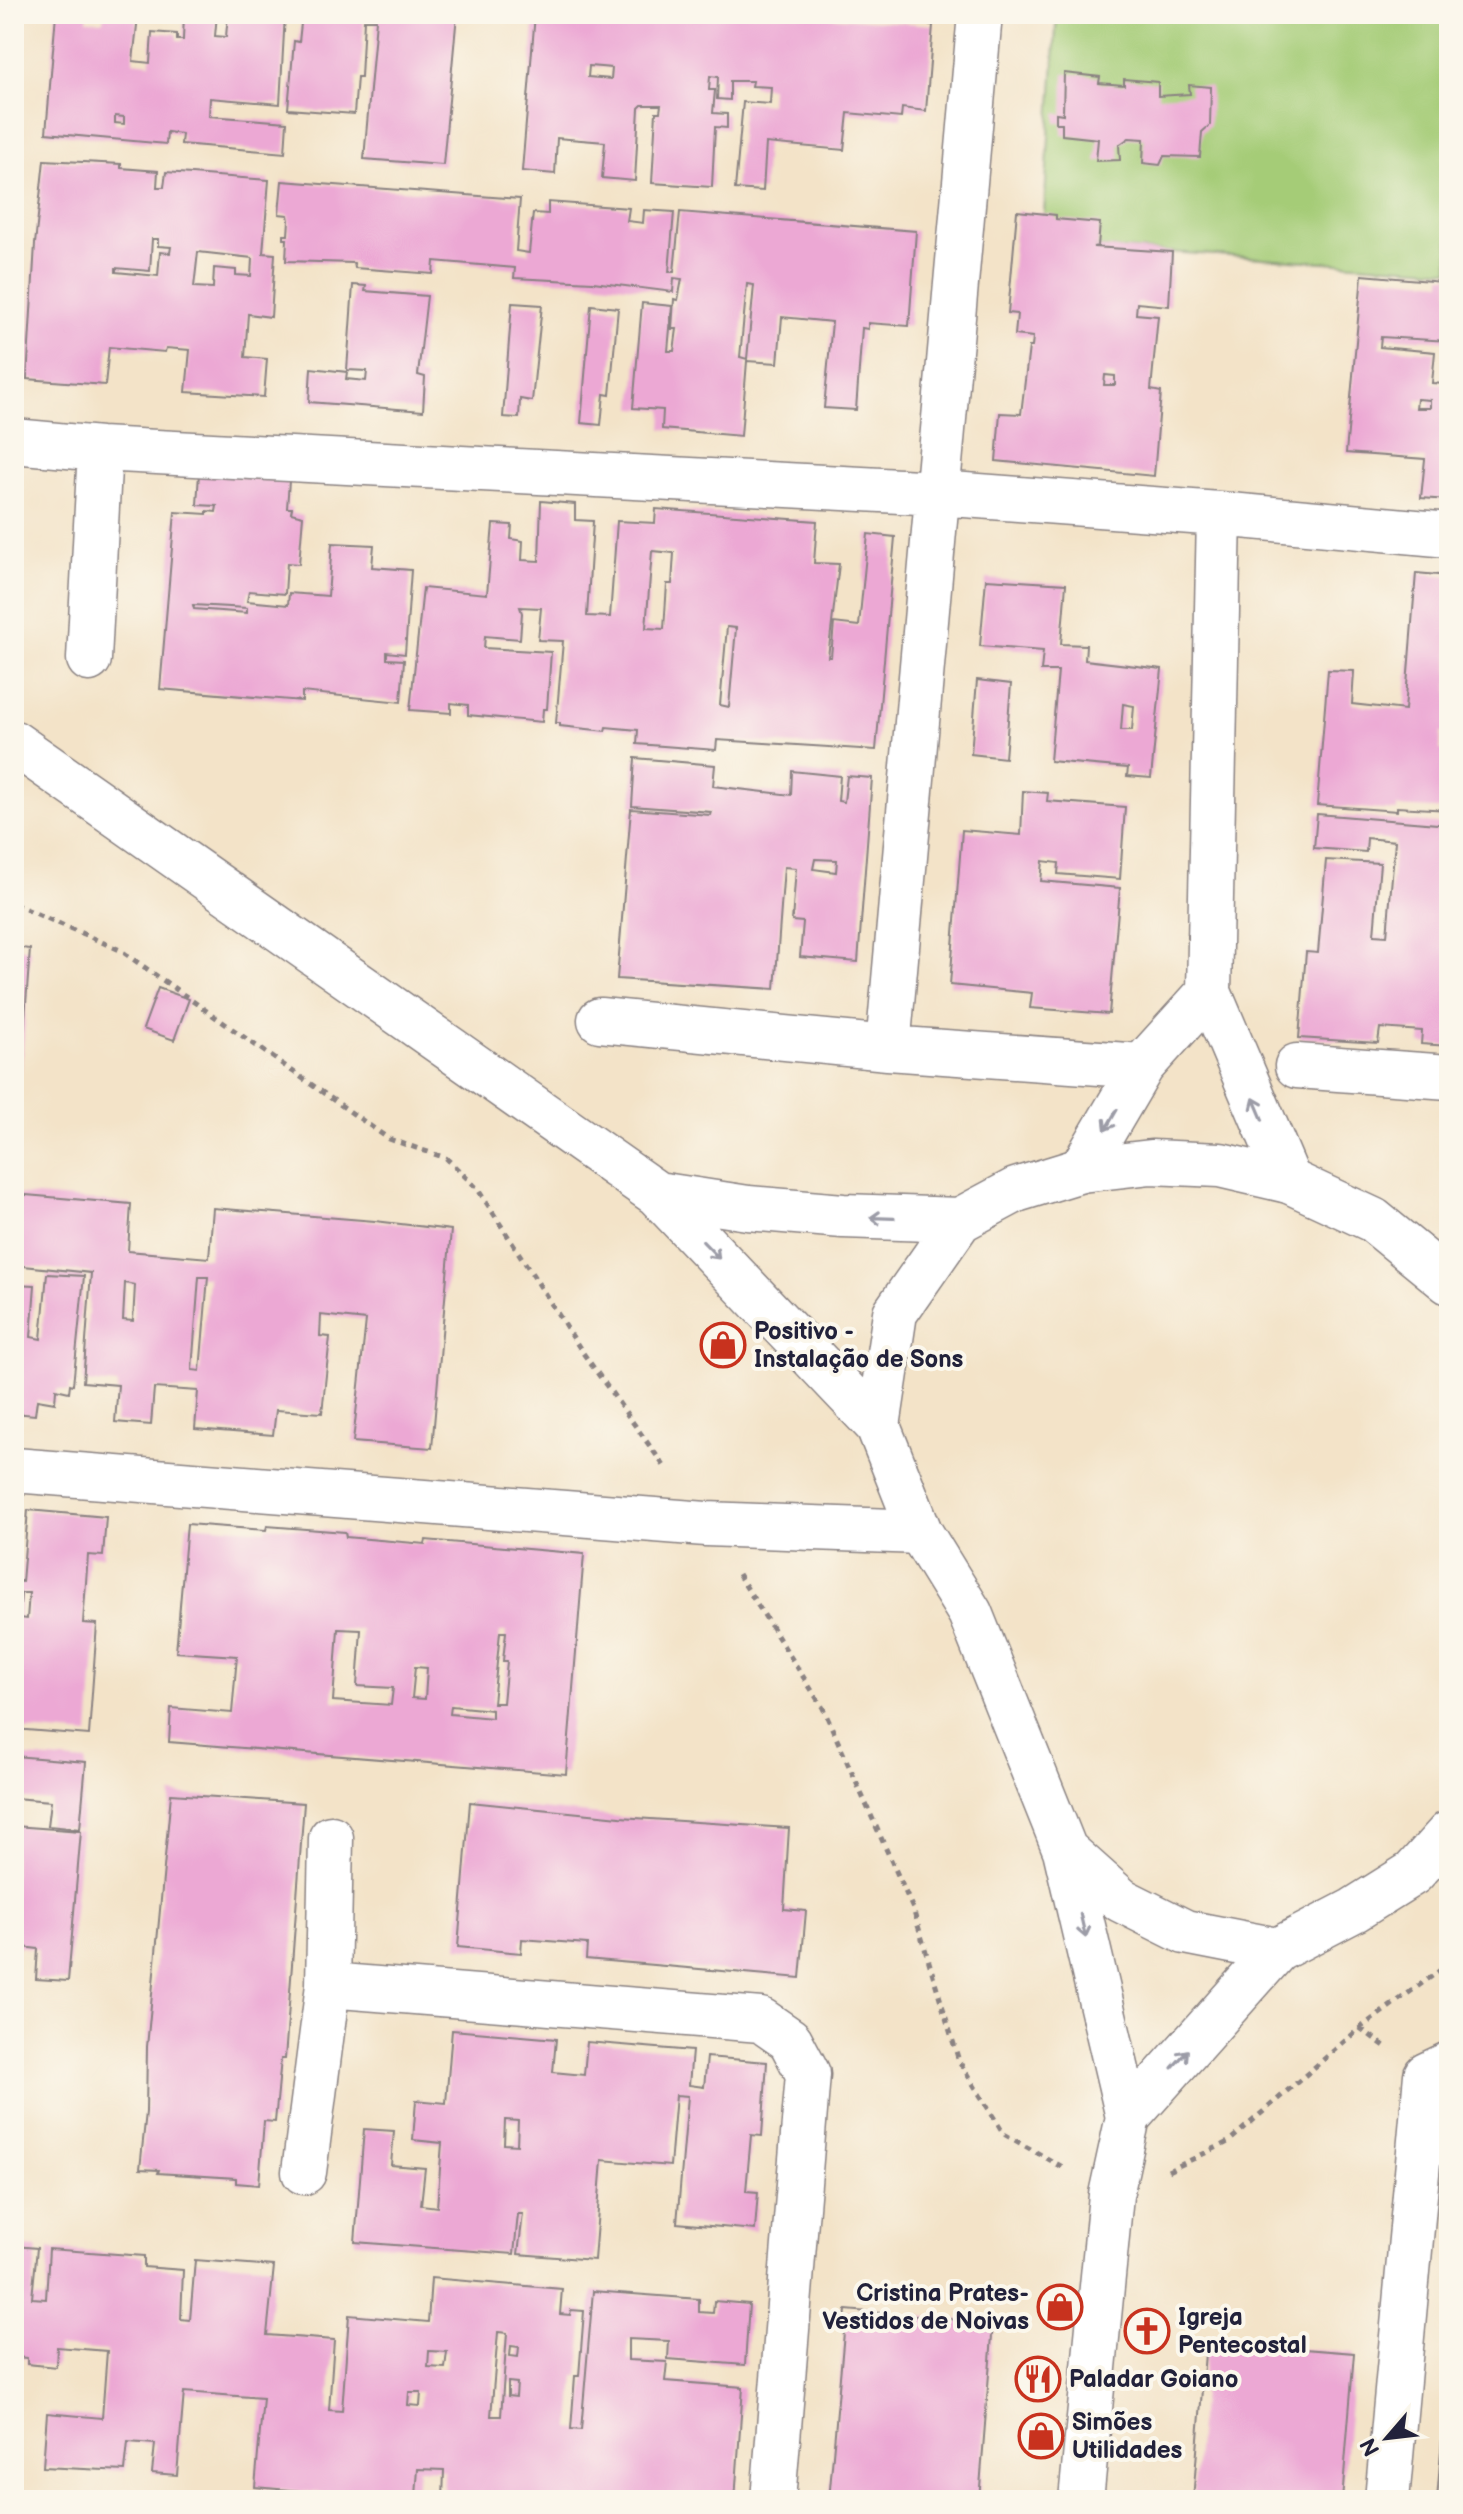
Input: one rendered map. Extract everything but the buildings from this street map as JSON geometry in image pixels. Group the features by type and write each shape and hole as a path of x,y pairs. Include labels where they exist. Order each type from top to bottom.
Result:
{"street":[{"path":"888,1048 980,14"},
{"path":"14,441 100,449 938,493 1449,535"},
{"path":"89,659 100,449"},
{"path":"1219,514 1209,992 1289,1181"},
{"path":"14,743 657,1194 878,1426 920,1532 970,1613 1065,1850 1128,2117 1111,2195 1081,2500"},
{"path":"1081,1170 1142,1066 1209,992"},
{"path":"600,1020 888,1048 1142,1066"},
{"path":"1297,1066 1449,1077"},
{"path":"878,1426 895,1313 960,1220 1016,1190 1081,1170 1151,1162 1220,1165 1289,1181 1373,1220 1448,1280"},
{"path":"657,1194 748,1208 960,1220"},
{"path":"14,1470 706,1524 920,1532"},
{"path":"1128,2117 1277,1950 1431,1874 1449,1833"},
{"path":"304,2172 328,1985 331,1838"},
{"path":"1065,1850 1121,1900 1185,1932 1277,1950"},
{"path":"328,1985 761,2020 790,2040 808,2074 773,2500"},
{"path":"1387,2500 1426,2075 1449,2064"}],"path":[{"path":"1111,2195 1228,2142 1360,2028 1449,1964"}],"green space":[{"path":"1057,14 1449,14 1449,270 1042,244"}],"place":[{"name":"Positivo - Instalação de Sons","path":"723,1345"},
{"name":"Cristina Prates- Vestidos de Noivas","path":"1060,2307"},
{"name":"Igreja Pentecostal","path":"1147,2331"},
{"name":"Paladar Goiano","path":"1038,2379"},
{"name":"Simões Utilidades","path":"1041,2436"}]}
